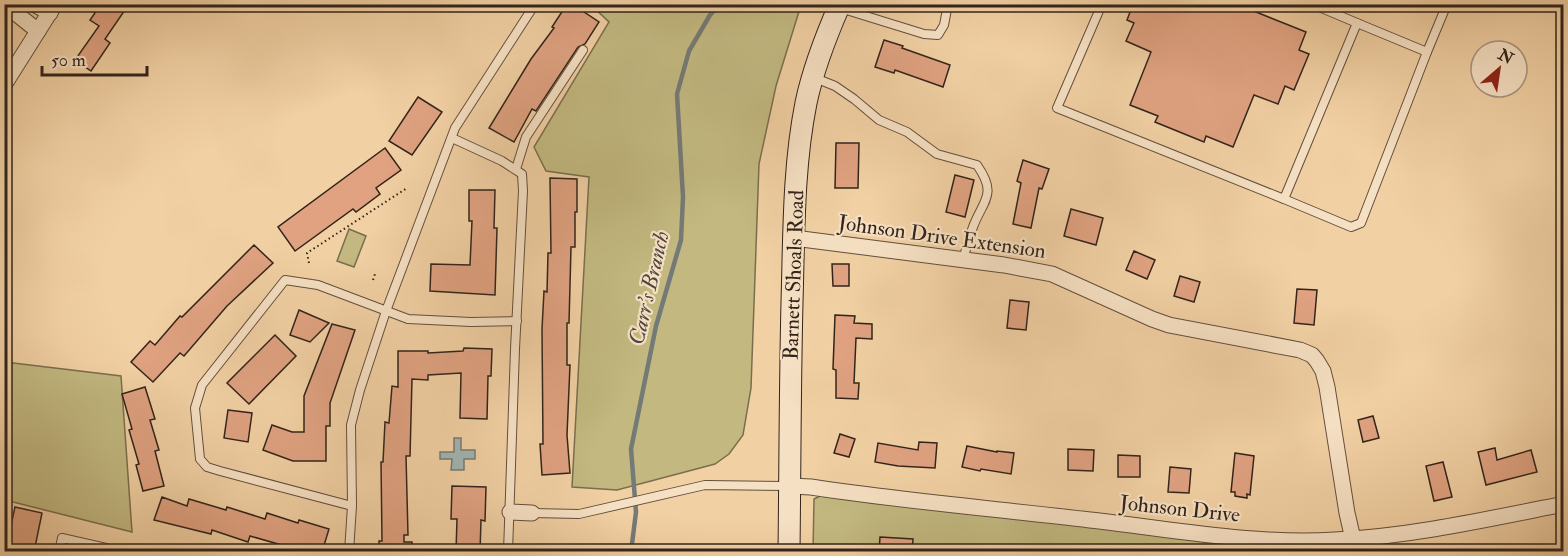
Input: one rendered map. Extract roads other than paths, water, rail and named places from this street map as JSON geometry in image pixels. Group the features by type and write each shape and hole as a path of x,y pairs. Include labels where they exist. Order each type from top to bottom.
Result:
{"main road":[{"name":"Barnett Shoals Road","path":"789,552 794,238 798,162 806,103 822,49 839,6"}],"street":[{"path":"8,4 8,7 38,31"},
{"path":"4,85 52,9 34,4"},
{"name":"Johnson Drive Extension","path":"794,238 1015,266 1052,274 1169,325 1234,339 1286,346 1312,356 1323,371 1327,387 1353,539"},
{"name":"Johnson Drive","path":"790,486 1294,546 1452,527 1563,504"},
{"path":"510,512 532,513"}],"lane":[{"path":"349,552 352,506 351,425 386,311 455,128 535,4"},
{"path":"839,6 924,34 938,35 944,25 948,4"},
{"path":"1102,4 1058,108 1351,227 1361,223 1447,4"},
{"path":"1311,4 1427,52"},
{"path":"1284,199 1357,23"},
{"path":"516,170 525,137 583,50"},
{"path":"813,77 835,86 855,99 879,120 907,132 937,154 977,165 986,180 987,201 973,226 963,260"},
{"path":"452,138 502,161 522,174 508,552"},
{"path":"352,506 207,467 200,459 195,408 202,385 285,280 318,285 408,319 471,322 517,321"},
{"path":"532,513 579,514 705,485 790,486"},
{"path":"59,552 62,538 106,548 106,552"}],"waterway":[{"name":"Carr's Branch","path":"631,552 636,512 631,449 656,326 681,240 683,197 677,94 689,51 710,15 720,4"}]}
